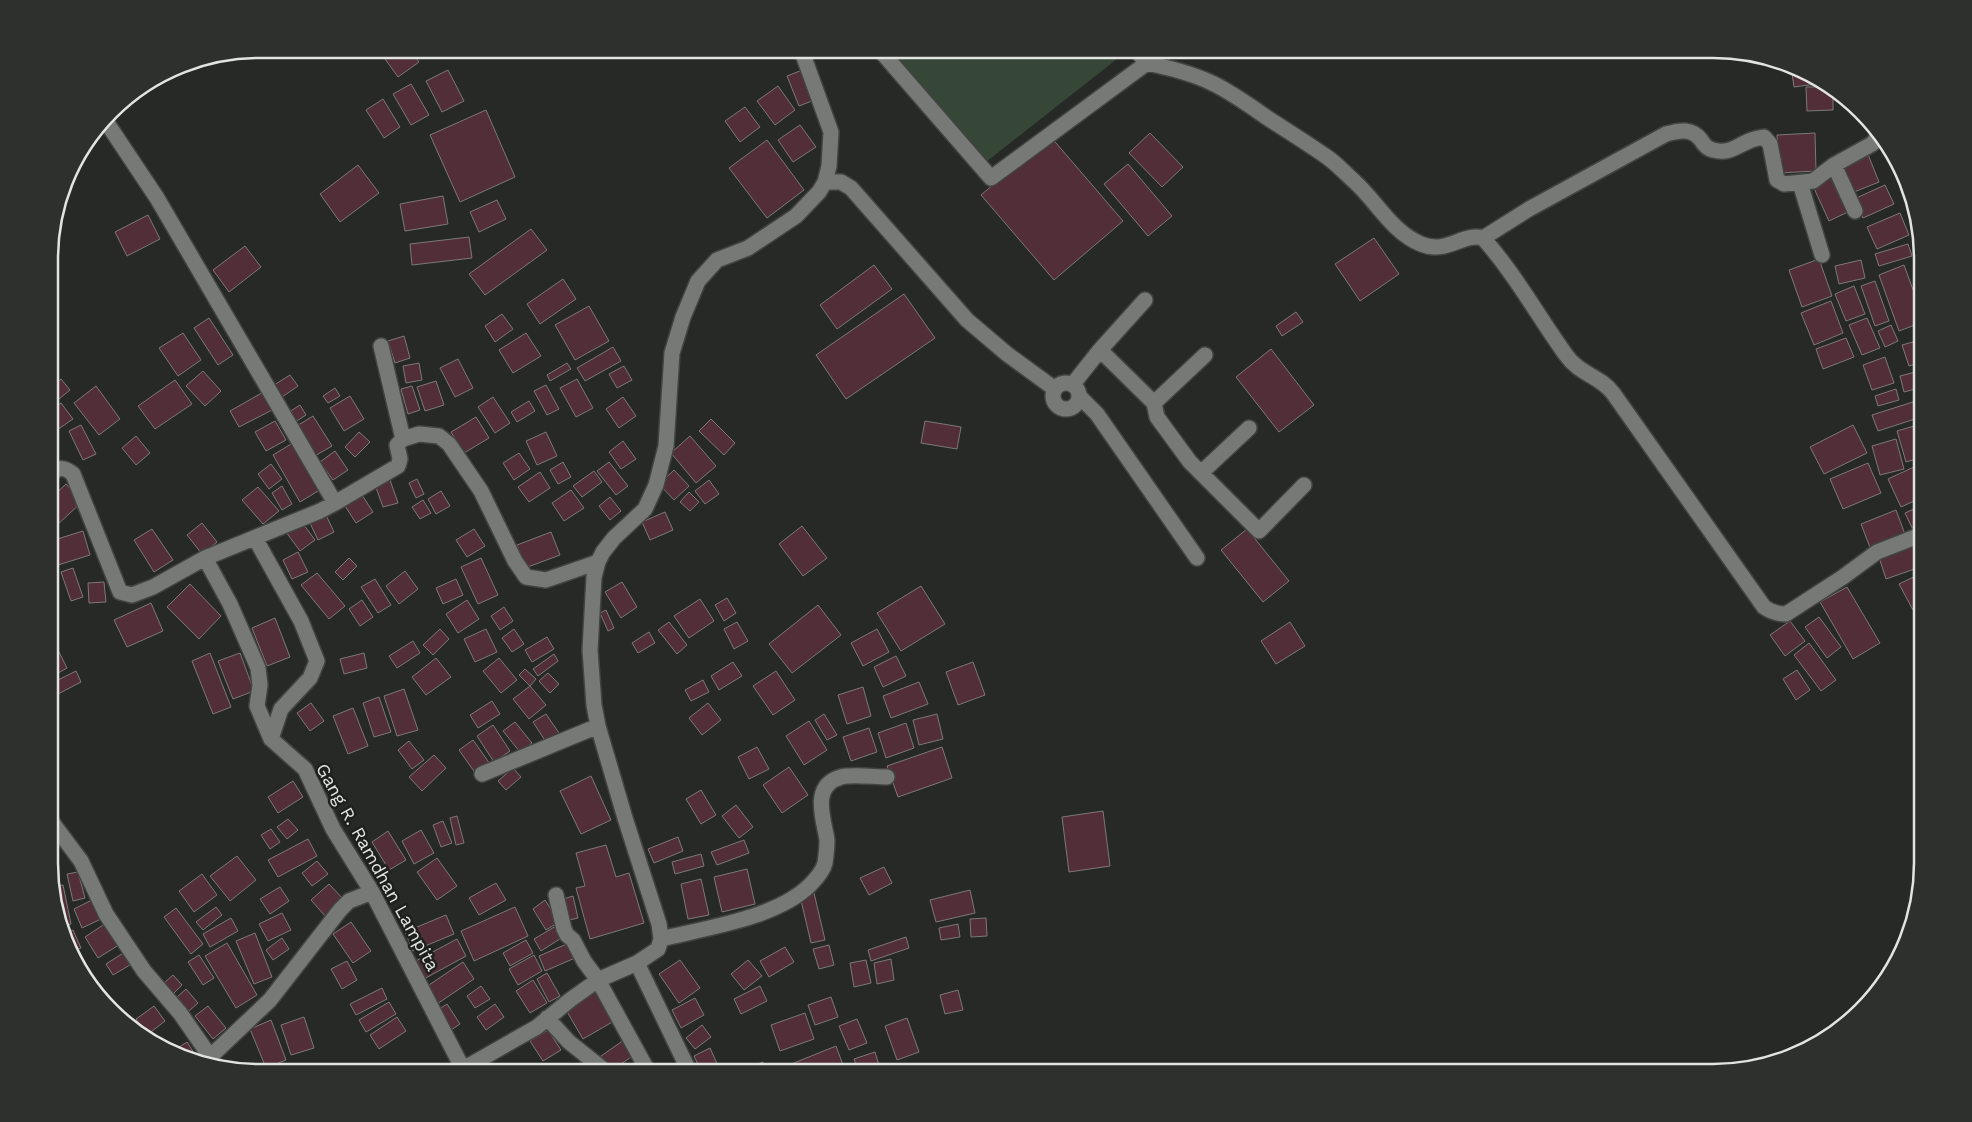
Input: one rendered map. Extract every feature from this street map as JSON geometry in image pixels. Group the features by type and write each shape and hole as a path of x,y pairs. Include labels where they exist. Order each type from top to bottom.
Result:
{"street":[{"path":"475,1064 537,1027 598,980 637,963 658,949 661,939 659,924 625,818 598,726 594,705 590,650 594,577 598,562 614,538 638,518 645,509 656,485 666,446 672,353 683,317 698,281 717,260 748,248 796,216 819,192 825,182 830,166 831,132 804,58"},
{"path":"887,58 991,178 1147,63"},
{"path":"1143,58 1147,63 1184,72 1212,83 1328,158 1364,190 1388,219 1403,233 1420,244 1433,248 1448,246 1468,238 1478,236 1483,238 1533,304 1572,362 1586,374 1602,381 1613,393 1764,607 1778,614 1786,614 1843,577 1876,552 1914,537"},
{"path":"108,125 157,198 335,503"},
{"path":"1483,238 1538,204 1666,134 1678,131 1691,131 1699,137 1706,148 1718,151 1733,150 1749,140 1764,137 1770,144 1778,180 1784,184 1813,181 1834,165 1872,144 1876,140"},
{"path":"1834,165 1855,211"},
{"path":"825,182 841,182 851,188 967,320 1007,354 1055,389"},
{"path":"1800,182 1822,255"},
{"path":"1145,300 1100,350 1076,391 1076,405 1070,409 1062,409 1056,404 1053,397 1055,389 1060,384 1066,382 1076,391 1097,414 1196,558"},
{"path":"381,346 403,439"},
{"path":"1100,350 1154,403 1157,417 1190,462 1259,531 1304,485"},
{"path":"1154,403 1205,354"},
{"path":"1202,472 1249,428"},
{"path":"58,469 64,468 73,474 120,592 132,594 153,587 205,558 320,511 398,466 400,459 397,445 403,439 419,434 434,435 442,438 449,444 478,486 515,561 526,577 546,580 598,562"},
{"path":"255,538 301,621 318,661 310,678 281,709 271,739"},
{"name":"Gang R. Ramdhan Lampita","path":"205,558 230,604 258,668 260,685 257,706 271,739 305,769 333,829 372,892 458,1064"},
{"path":"482,774 598,726"},
{"path":"661,939 753,917 772,909 809,886 825,864 827,843 820,805 822,793 830,783 841,777 887,777"},
{"path":"58,831 81,861 106,914 144,972 180,1013 212,1059"},
{"path":"216,1060 270,1000 340,910 349,901 372,892"},
{"path":"556,895 567,935 574,940 584,961 598,980 644,1064"},
{"path":"637,963 686,1064"},
{"path":"547,1018 570,1042 597,1064"}],"green space":[{"path":"897,58 1118,58 986,162"}],"building":[{"path":"384,58 416,58 419,62 398,77"},
{"path":"805,69 817,99 799,106 787,76"},
{"path":"448,70 464,101 442,112 426,81"},
{"path":"1792,74 1814,84 1794,87"},
{"path":"411,84 429,115 411,125 393,94"},
{"path":"778,86 795,110 775,125 757,101"},
{"path":"1806,87 1819,87 1833,97 1833,110 1807,111"},
{"path":"383,99 400,127 384,138 366,110"},
{"path":"745,107 760,127 740,142 725,121"},
{"path":"486,110 515,177 460,202 430,135"},
{"path":"800,125 816,147 793,162 778,140"},
{"path":"1150,133 1183,167 1162,187 1129,153"},
{"path":"1815,133 1816,171 1779,173 1777,135"},
{"path":"1050,136 1123,221 1054,280 981,195"},
{"path":"767,140 804,190 767,218 729,168"},
{"path":"1867,152 1879,182 1854,192 1842,162"},
{"path":"1128,164 1172,216 1148,236 1104,184"},
{"path":"358,165 379,193 340,222 320,194"},
{"path":"1835,174 1852,210 1829,221 1812,184"},
{"path":"1885,185 1894,204 1863,218 1854,199"},
{"path":"443,196 448,224 405,231 400,204"},
{"path":"497,200 506,219 479,232 470,212"},
{"path":"1900,213 1909,235 1877,249 1867,227"},
{"path":"148,215 160,239 127,256 115,232"},
{"path":"531,229 547,250 485,295 469,274"},
{"path":"469,237 472,258 412,265 410,244"},
{"path":"1374,238 1399,274 1360,301 1335,264"},
{"path":"1908,244 1912,256 1879,266 1875,254"},
{"path":"245,246 261,267 229,292 213,270"},
{"path":"1819,259 1832,296 1802,307 1789,270"},
{"path":"1861,260 1865,278 1839,284 1835,266"},
{"path":"874,265 892,289 837,329 820,305"},
{"path":"1904,265 1914,292 1914,325 1899,331 1879,275"},
{"path":"563,279 576,299 540,324 527,304"},
{"path":"1875,281 1889,321 1875,326 1861,286"},
{"path":"1854,286 1865,314 1846,321 1835,294"},
{"path":"904,294 935,338 846,399 816,355"},
{"path":"1831,301 1843,333 1814,345 1801,313"},
{"path":"589,306 609,341 575,360 555,325"},
{"path":"1296,312 1303,322 1282,336 1276,326"},
{"path":"502,314 513,329 495,342 485,326"},
{"path":"209,318 233,355 218,365 194,328"},
{"path":"1867,318 1880,348 1862,355 1849,325"},
{"path":"1891,325 1898,341 1885,347 1878,331"},
{"path":"183,333 201,360 178,376 159,348"},
{"path":"526,333 541,356 513,373 499,350"},
{"path":"404,336 410,358 395,363 388,341"},
{"path":"1846,338 1854,357 1823,369 1816,349"},
{"path":"1914,342 1914,365 1909,366 1902,345"},
{"path":"613,347 621,361 585,381 577,368"},
{"path":"1271,349 1314,405 1279,432 1236,377"},
{"path":"1885,357 1894,383 1872,390 1863,365"},
{"path":"458,359 473,388 455,397 440,368"},
{"path":"419,363 422,380 406,383 403,366"},
{"path":"567,363 571,369 550,381 547,375"},
{"path":"624,366 632,380 617,388 609,374"},
{"path":"203,371 221,391 205,406 186,386"},
{"path":"1914,372 1914,389 1904,392 1900,376"},
{"path":"290,375 298,386 282,397 274,385"},
{"path":"61,379 70,390 58,400 58,381"},
{"path":"577,379 593,408 576,417 560,388"},
{"path":"175,380 192,404 155,429 138,406"},
{"path":"436,381 444,405 425,411 417,387"},
{"path":"546,385 559,409 547,415 534,391"},
{"path":"96,386 120,419 99,435 74,403"},
{"path":"412,386 420,410 408,414 401,389"},
{"path":"335,388 340,396 328,403 323,396"},
{"path":"1896,389 1899,400 1878,406 1875,396"},
{"path":"267,390 276,408 239,427 230,411"},
{"path":"350,396 364,419 344,431 330,408"},
{"path":"493,397 510,423 495,433 478,407"},
{"path":"623,397 636,416 619,428 606,409"},
{"path":"529,401 535,411 517,422 511,412"},
{"path":"1914,402 1914,419 1878,431 1872,415"},
{"path":"61,403 73,419 58,429 58,405"},
{"path":"300,405 306,415 292,424 286,414"},
{"path":"313,416 332,446 313,457 295,427"},
{"path":"476,417 489,438 464,453 451,432"},
{"path":"711,419 735,443 724,455 699,431"},
{"path":"275,421 286,440 266,451 255,432"},
{"path":"925,421 961,427 957,449 921,443"},
{"path":"81,425 96,454 83,460 69,431"},
{"path":"1853,425 1867,453 1824,474 1810,447"},
{"path":"1914,426 1914,460 1906,462 1897,431"},
{"path":"359,432 370,442 355,457 345,447"},
{"path":"546,432 557,456 537,465 526,441"},
{"path":"136,436 150,453 136,465 122,448"},
{"path":"690,436 716,466 696,483 671,453"},
{"path":"1896,439 1904,469 1880,475 1872,446"},
{"path":"296,441 323,488 300,502 273,455"},
{"path":"623,441 636,459 621,469 609,452"},
{"path":"335,451 348,470 333,480 320,462"},
{"path":"519,453 530,469 514,480 503,463"},
{"path":"563,462 571,477 558,484 550,470"},
{"path":"609,462 628,486 616,495 597,471"},
{"path":"1868,463 1881,493 1843,509 1830,479"},
{"path":"271,464 282,479 269,489 258,474"},
{"path":"1914,467 1914,501 1901,507 1888,479"},
{"path":"674,470 689,486 674,500 659,484"},
{"path":"594,471 602,482 582,497 573,486"},
{"path":"540,472 550,488 529,502 518,487"},
{"path":"389,477 398,503 383,507 374,482"},
{"path":"417,479 424,494 416,498 409,483"},
{"path":"709,480 719,494 705,504 695,491"},
{"path":"66,484 82,502 58,524 58,491"},
{"path":"282,486 292,504 282,510 272,493"},
{"path":"258,487 279,511 263,524 242,500"},
{"path":"571,490 584,508 564,521 552,503"},
{"path":"441,491 450,506 436,514 428,499"},
{"path":"689,492 699,502 690,511 680,502"},
{"path":"362,495 373,512 356,523 345,506"},
{"path":"610,497 621,511 610,520 599,506"},
{"path":"423,500 431,513 420,519 412,507"},
{"path":"1914,509 1914,532 1905,513"},
{"path":"1896,510 1906,537 1871,550 1861,524"},
{"path":"665,512 673,530 650,540 642,522"},
{"path":"325,513 334,532 318,540 309,521"},
{"path":"301,521 315,540 300,551 286,532"},
{"path":"202,523 217,542 202,554 187,535"},
{"path":"802,526 827,558 803,576 779,544"},
{"path":"152,529 173,560 154,572 134,540"},
{"path":"474,529 485,546 467,557 456,540"},
{"path":"1247,529 1289,581 1263,602 1221,550"},
{"path":"83,531 90,555 58,565 58,539"},
{"path":"551,532 560,555 525,568 517,545"},
{"path":"1914,542 1914,569 1886,579 1878,554"},
{"path":"298,552 308,572 292,579 283,560"},
{"path":"349,558 357,566 343,580 335,572"},
{"path":"481,558 498,595 478,604 461,567"},
{"path":"73,568 83,597 71,601 61,572"},
{"path":"405,571 418,589 399,604 386,586"},
{"path":"317,573 345,606 329,619 301,585"},
{"path":"1914,577 1914,610 1913,610 1899,584"},
{"path":"375,579 391,605 378,613 361,587"},
{"path":"456,579 463,595 443,604 436,588"},
{"path":"104,582 106,602 89,603 88,583"},
{"path":"622,582 637,607 621,618 605,592"},
{"path":"190,584 221,616 199,639 167,607"},
{"path":"921,586 945,624 901,651 877,613"},
{"path":"1847,587 1880,643 1853,659 1820,602"},
{"path":"727,598 736,613 724,621 715,605"},
{"path":"700,599 714,621 689,638 674,616"},
{"path":"362,600 373,617 360,626 349,609"},
{"path":"467,600 479,619 458,633 446,614"},
{"path":"151,603 163,631 127,647 114,620"},
{"path":"818,605 841,635 792,673 769,644"},
{"path":"504,607 513,621 500,630 491,616"},
{"path":"606,610 614,628 608,631 600,613"},
{"path":"1819,617 1841,647 1827,658 1805,627"},
{"path":"275,618 290,657 267,666 252,628"},
{"path":"1790,621 1805,641 1785,656 1770,635"},
{"path":"669,622 687,645 677,654 658,630"},
{"path":"737,622 748,641 734,649 724,629"},
{"path":"1290,622 1305,646 1276,664 1261,641"},
{"path":"440,629 449,639 433,655 423,645"},
{"path":"486,629 497,652 475,662 464,639"},
{"path":"514,629 524,644 512,652 502,638"},
{"path":"877,629 889,652 863,666 851,643"},
{"path":"649,632 655,643 638,653 632,643"},
{"path":"547,637 554,649 532,662 525,650"},
{"path":"413,641 420,653 397,668 389,656"},
{"path":"1809,643 1836,680 1821,691 1794,655"},
{"path":"58,650 67,668 58,673"},
{"path":"210,653 231,707 213,714 192,661"},
{"path":"240,653 254,691 233,699 218,661"},
{"path":"364,653 367,668 344,674 340,659"},
{"path":"554,654 558,661 538,676 533,669"},
{"path":"896,656 906,676 883,687 874,667"},
{"path":"436,658 451,677 426,695 412,677"},
{"path":"499,658 517,680 501,693 483,671"},
{"path":"733,662 742,676 719,690 711,676"},
{"path":"973,662 985,695 958,705 946,672"},
{"path":"525,669 536,679 530,686 519,675"},
{"path":"1797,670 1810,690 1796,700 1783,679"},
{"path":"76,671 81,682 58,694 58,680"},
{"path":"776,671 795,700 773,715 753,686"},
{"path":"548,673 559,684 550,693 539,681"},
{"path":"703,680 709,692 691,701 685,690"},
{"path":"919,682 928,704 891,718 883,696"},
{"path":"530,686 546,705 529,719 513,699"},
{"path":"863,687 871,716 847,724 838,695"},
{"path":"404,689 418,730 397,736 384,696"},
{"path":"379,697 391,732 374,737 363,703"},
{"path":"492,701 500,714 478,728 470,715"},
{"path":"311,703 324,721 310,731 297,713"},
{"path":"708,703 721,720 702,735 689,718"},
{"path":"353,708 368,746 348,754 333,716"},
{"path":"546,714 559,733 546,742 533,722"},
{"path":"824,714 837,735 827,740 815,720"},
{"path":"937,714 943,739 919,745 913,720"},
{"path":"809,721 827,750 804,765 786,736"},
{"path":"515,722 532,743 520,752 503,731"},
{"path":"906,723 914,748 886,758 878,733"},
{"path":"493,725 510,751 494,762 477,736"},
{"path":"869,728 877,752 851,761 843,737"},
{"path":"473,740 490,764 476,774 459,750"},
{"path":"409,741 424,760 412,769 398,750"},
{"path":"757,747 769,769 749,779 738,757"},
{"path":"942,747 952,778 898,797 887,766"},
{"path":"434,755 446,768 422,791 409,777"},
{"path":"789,767 808,795 782,813 763,785"},
{"path":"513,768 521,777 506,790 498,781"},
{"path":"591,776 611,820 581,834 560,791"},
{"path":"293,781 303,797 278,813 268,797"},
{"path":"701,790 716,815 701,824 686,799"},
{"path":"736,805 753,827 739,838 722,816"},
{"path":"1103,811 1110,866 1069,872 1062,817"},
{"path":"457,816 464,843 456,845 450,818"},
{"path":"288,819 298,830 287,839 277,827"},
{"path":"443,821 452,843 441,847 433,825"},
{"path":"271,829 280,842 270,849 261,835"},
{"path":"421,830 434,853 414,864 402,841"},
{"path":"388,831 406,860 389,870 372,842"},
{"path":"678,837 683,851 654,863 648,849"},
{"path":"308,839 317,856 278,877 268,860"},
{"path":"744,840 749,853 717,865 711,852"},
{"path":"606,845 616,877 629,873 644,923 590,939 576,888 585,886 576,853"},
{"path":"701,854 704,866 675,874 672,862"},
{"path":"237,856 256,880 230,901 210,876"},
{"path":"437,858 457,886 437,900 417,872"},
{"path":"317,861 328,874 312,886 302,873"},
{"path":"884,867 892,883 869,895 860,878"},
{"path":"747,869 755,904 722,912 714,877"},
{"path":"78,872 85,898 73,901 67,874"},
{"path":"202,874 217,895 194,912 179,891"},
{"path":"701,879 709,915 688,919 681,884"},
{"path":"496,883 506,900 479,915 469,898"},
{"path":"329,884 345,901 326,917 311,900"},
{"path":"63,885 71,924 67,925 61,902 59,886"},
{"path":"280,887 289,901 270,914 260,899"},
{"path":"970,890 975,913 936,922 930,900"},
{"path":"814,893 825,940 811,943 800,896"},
{"path":"573,896 578,918 565,921 560,900"},
{"path":"92,900 101,919 82,928 74,909"},
{"path":"545,900 559,922 546,930 533,909"},
{"path":"216,907 222,915 203,930 196,922"},
{"path":"515,907 528,936 474,961 461,931"},
{"path":"176,908 203,944 191,954 164,917"},
{"path":"282,913 291,930 268,941 259,924"},
{"path":"446,915 454,934 413,951 405,932"},
{"path":"231,918 238,931 210,947 203,934"},
{"path":"986,918 987,936 971,937 970,919"},
{"path":"109,921 122,943 98,958 85,937"},
{"path":"351,922 371,951 353,963 333,934"},
{"path":"958,924 960,937 941,940 939,928"},
{"path":"556,926 563,937 541,951 534,939"},
{"path":"73,930 81,948 77,950 70,932"},
{"path":"255,933 272,977 254,984 236,941"},
{"path":"906,937 909,948 871,961 868,950"},
{"path":"282,938 289,949 273,960 266,950"},
{"path":"457,939 466,956 422,980 412,963"},
{"path":"526,940 533,953 510,966 503,953"},
{"path":"227,943 257,995 236,1008 205,956"},
{"path":"569,943 575,958 545,971 539,956"},
{"path":"829,945 834,965 819,969 813,949"},
{"path":"785,947 794,962 769,977 760,961"},
{"path":"128,950 135,962 113,975 106,964"},
{"path":"80,953 93,978 84,964"},
{"path":"199,955 214,978 203,985 188,962"},
{"path":"534,955 542,971 518,985 509,969"},
{"path":"891,959 894,980 877,984 874,963"},
{"path":"680,960 700,988 679,1003 659,974"},
{"path":"748,960 762,976 744,990 731,974"},
{"path":"866,960 871,983 854,987 850,963"},
{"path":"347,961 357,980 342,989 331,969"},
{"path":"463,962 474,979 437,1004 426,987"},
{"path":"547,973 560,996 549,1002 537,979"},
{"path":"173,975 182,985 174,993 164,983"},
{"path":"533,980 547,1003 530,1013 516,991"},
{"path":"481,986 490,999 475,1008 467,996"},
{"path":"760,986 767,1001 741,1014 734,999"},
{"path":"382,988 387,999 356,1015 350,1004"},
{"path":"186,989 198,1003 189,1011 177,997"},
{"path":"958,990 963,1010 945,1014 940,995"},
{"path":"596,991 614,1021 583,1039 566,1010"},
{"path":"831,997 838,1017 815,1025 808,1005"},
{"path":"695,998 704,1015 681,1028 672,1010"},
{"path":"389,1002 396,1014 366,1032 359,1020"},
{"path":"447,1004 460,1024 451,1030 438,1010"},
{"path":"495,1004 504,1017 486,1030 477,1017"},
{"path":"154,1006 165,1021 150,1033 142,1027 136,1019"},
{"path":"208,1006 226,1028 213,1039 195,1016"},
{"path":"805,1013 814,1039 780,1051 771,1025"},
{"path":"304,1017 314,1048 291,1055 281,1025"},
{"path":"397,1017 406,1031 379,1049 370,1035"},
{"path":"907,1018 919,1052 897,1060 885,1026"},
{"path":"857,1019 867,1043 849,1050 839,1026"},
{"path":"271,1020 286,1060 276,1064 264,1064 250,1029"},
{"path":"702,1025 711,1037 695,1049 686,1038"},
{"path":"548,1030 561,1050 543,1061 530,1041"},
{"path":"624,1040 634,1055 621,1064 606,1064 601,1056"},
{"path":"187,1042 195,1054 194,1054 178,1047"},
{"path":"836,1046 843,1064 791,1064"},
{"path":"710,1048 717,1064 698,1064 694,1056"},
{"path":"875,1052 879,1064 856,1064 854,1059"}]}
